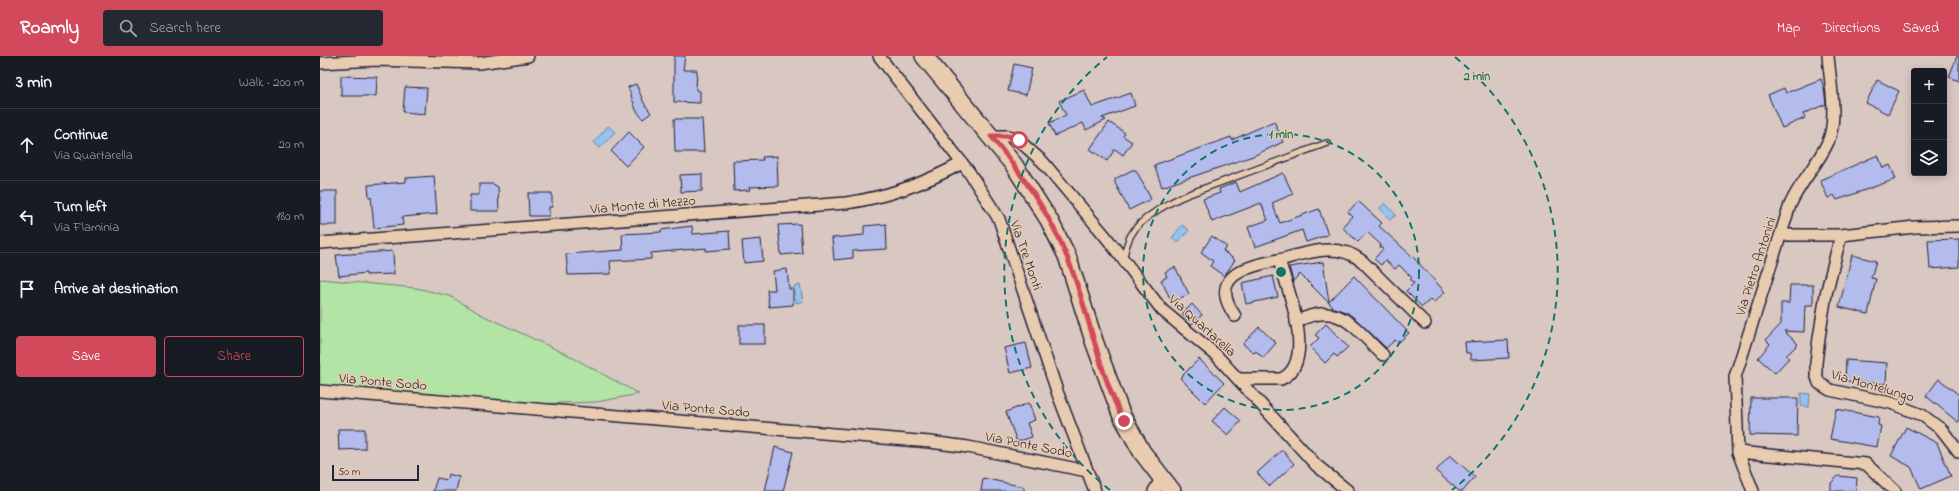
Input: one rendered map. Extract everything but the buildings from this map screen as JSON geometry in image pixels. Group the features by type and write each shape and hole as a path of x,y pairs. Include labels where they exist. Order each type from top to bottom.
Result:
{"main road":[{"path":"924,56 1014,165 1050,220 1069,262 1094,341 1121,414 1162,487"}],"street":[{"path":"320,63 376,60 479,63 528,56"},
{"name":"Via Tre Monti","path":"879,56 962,163 987,199 1003,227 1058,394 1096,491"},
{"name":"Via Pietro Antonini","path":"1753,491 1738,452 1735,377 1792,200 1826,146 1832,130 1828,56"},
{"name":"Via Quartarella","path":"991,136 1008,136 1016,138 1043,162 1167,314 1207,346 1239,379 1316,465 1348,491"},
{"name":"Via Monte di Mezzo","path":"320,243 846,202 884,196 907,189 962,163"},
{"path":"1781,235 1841,235 1915,227 1959,226"},
{"name":"Via Montelungo","path":"1841,235 1826,294 1819,338 1816,374 1819,383 1830,390 1891,403 1922,415 1942,430 1959,452"},
{"path":"1234,316 1227,305 1225,294 1231,279 1248,267 1330,249 1350,253 1362,261 1425,323"},
{"path":"1239,379 1278,380 1286,376 1295,364 1299,351 1299,337 1279,260"},
{"path":"1296,322 1316,314 1328,313 1338,316 1383,355"},
{"name":"Via Ponte Sodo","path":"320,391 930,442 996,452 1087,471"},
{"path":"1738,452 1866,464 1895,491"}],"lane":[{"path":"1123,259 1128,240 1136,228 1173,201 1327,143"}],"green space":[{"path":"320,279 416,288 450,296 482,315 568,355 639,394 596,402 494,405 320,386"}],"water":[{"path":"608,126 615,132 600,148 594,142"},
{"path":"1385,203 1396,215 1390,220 1380,208"},
{"path":"1182,225 1189,230 1178,243 1172,238"},
{"path":"800,285 803,301 796,303 794,286"},
{"path":"1801,393 1810,394 1809,407 1801,406"}],"route":[{"path":"1019,140 1002,135 991,136 1014,165 1038,201 1050,220 1067,256 1094,341 1113,396 1124,421"}]}
